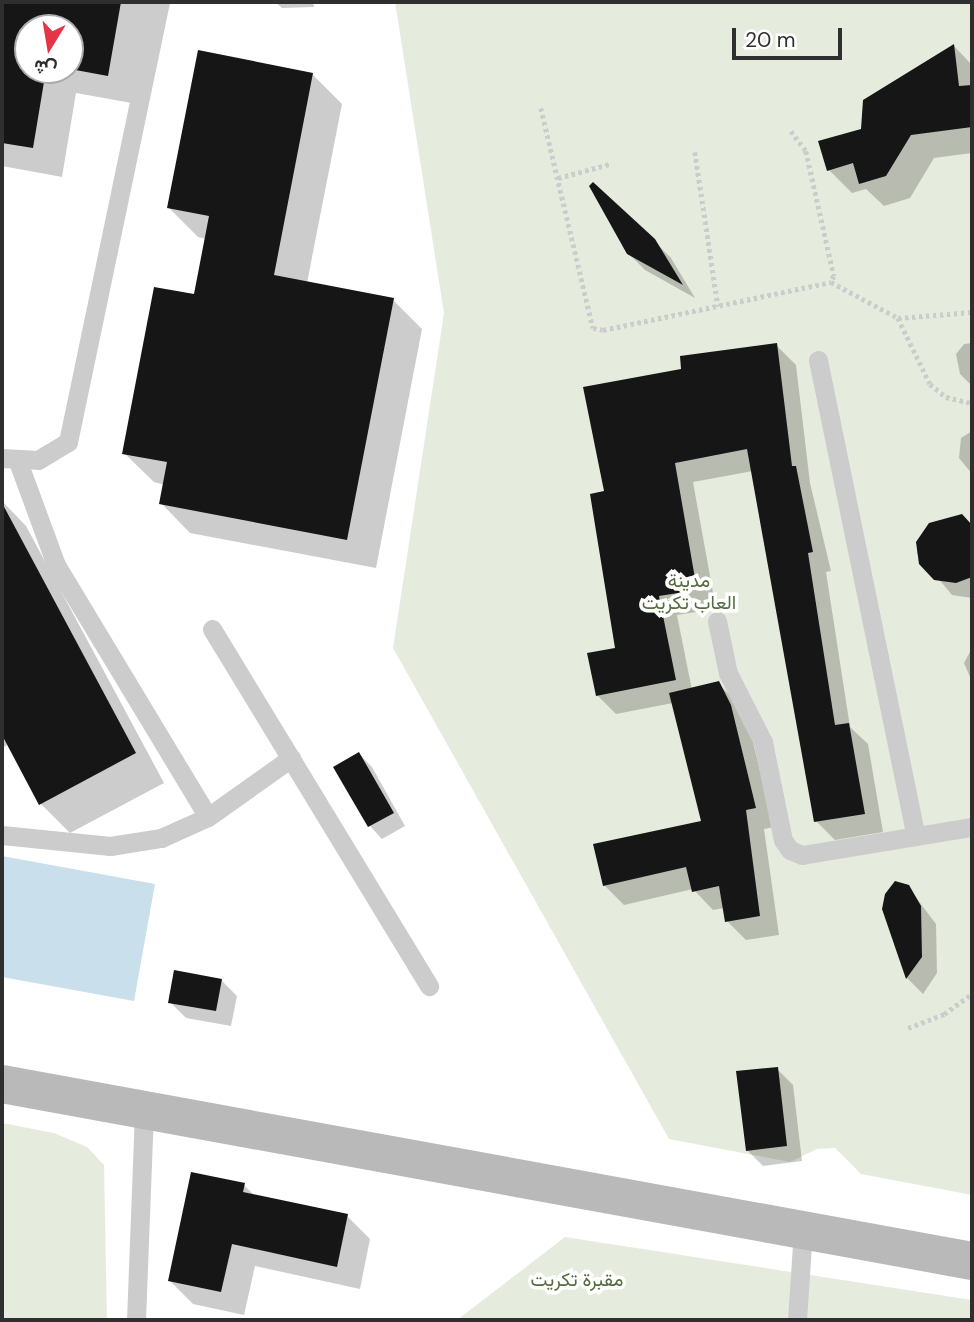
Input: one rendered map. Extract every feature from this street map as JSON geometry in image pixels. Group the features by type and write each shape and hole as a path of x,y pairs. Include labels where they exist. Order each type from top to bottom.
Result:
{"street":[{"path":"2,1084 972,1261"}],"lane":[{"path":"160,2 68,442 38,460 9,459 56,565 208,817"},
{"path":"818,360 916,836"},
{"path":"717,621 728,673 764,742 786,847 802,855 972,827"},
{"path":"212,629 429,985"},
{"path":"2,835 110,846 161,838 208,817 291,758"},
{"path":"135,1320 144,1111"},
{"path":"797,1320 803,1230"}],"path":[{"path":"541,108 593,328 603,330 831,282 898,317 972,312"},
{"path":"791,131 806,151 834,276 831,282"},
{"path":"695,152 718,306"},
{"path":"558,178 610,164"},
{"path":"898,317 930,384 946,397 972,403"},
{"path":"908,1028 944,1014 972,994"}],"green space":[{"name":"مدينة العاب تكريت","path":"395,2 972,2 972,1195 861,1174 835,1148 817,1149 790,1162 669,1139 393,648 444,313"},
{"path":"2,1123 54,1133 87,1147 104,1165 107,1320 2,1320"},
{"name":"مقبرة تكريت","path":"565,1237 972,1300 972,1320 457,1320"}],"water":[{"path":"2,856 155,884 134,1001 2,977"}],"building":[{"path":"2,2 121,2 108,76 84,72 84,14 14,14 14,84 44,84 33,148 2,143"},
{"path":"954,44 959,86 972,85 972,127 911,135 886,176 859,184 853,163 827,171 818,141 861,129 863,100"},
{"path":"198,50 313,73 274,275 394,298 347,540 159,504 167,462 122,454 154,287 194,294 209,216 167,208"},
{"path":"593,182 655,239 683,285 627,254 589,186"},
{"path":"777,343 792,466 796,466 813,552 808,553 835,725 849,723 865,814 814,822 747,449 675,463 697,590 659,596 676,680 596,696 587,653 615,648 590,494 604,491 583,387 681,369 680,356"},
{"path":"2,503 136,753 39,805 2,735"},
{"path":"962,514 972,525 972,577 956,583 934,580 919,564 916,542 929,523"},
{"path":"719,681 731,705 756,808 746,810 760,916 725,922 719,886 692,892 686,867 603,886 593,844 701,821 669,693"},
{"path":"359,752 394,813 368,827 333,767"},
{"path":"895,881 909,885 921,906 922,957 906,979 882,909 885,894"},
{"path":"174,970 222,979 216,1011 168,1003"},
{"path":"778,1067 787,1146 746,1151 736,1071"},
{"path":"191,1172 245,1183 243,1192 348,1214 337,1267 232,1244 221,1292 168,1281"}]}
